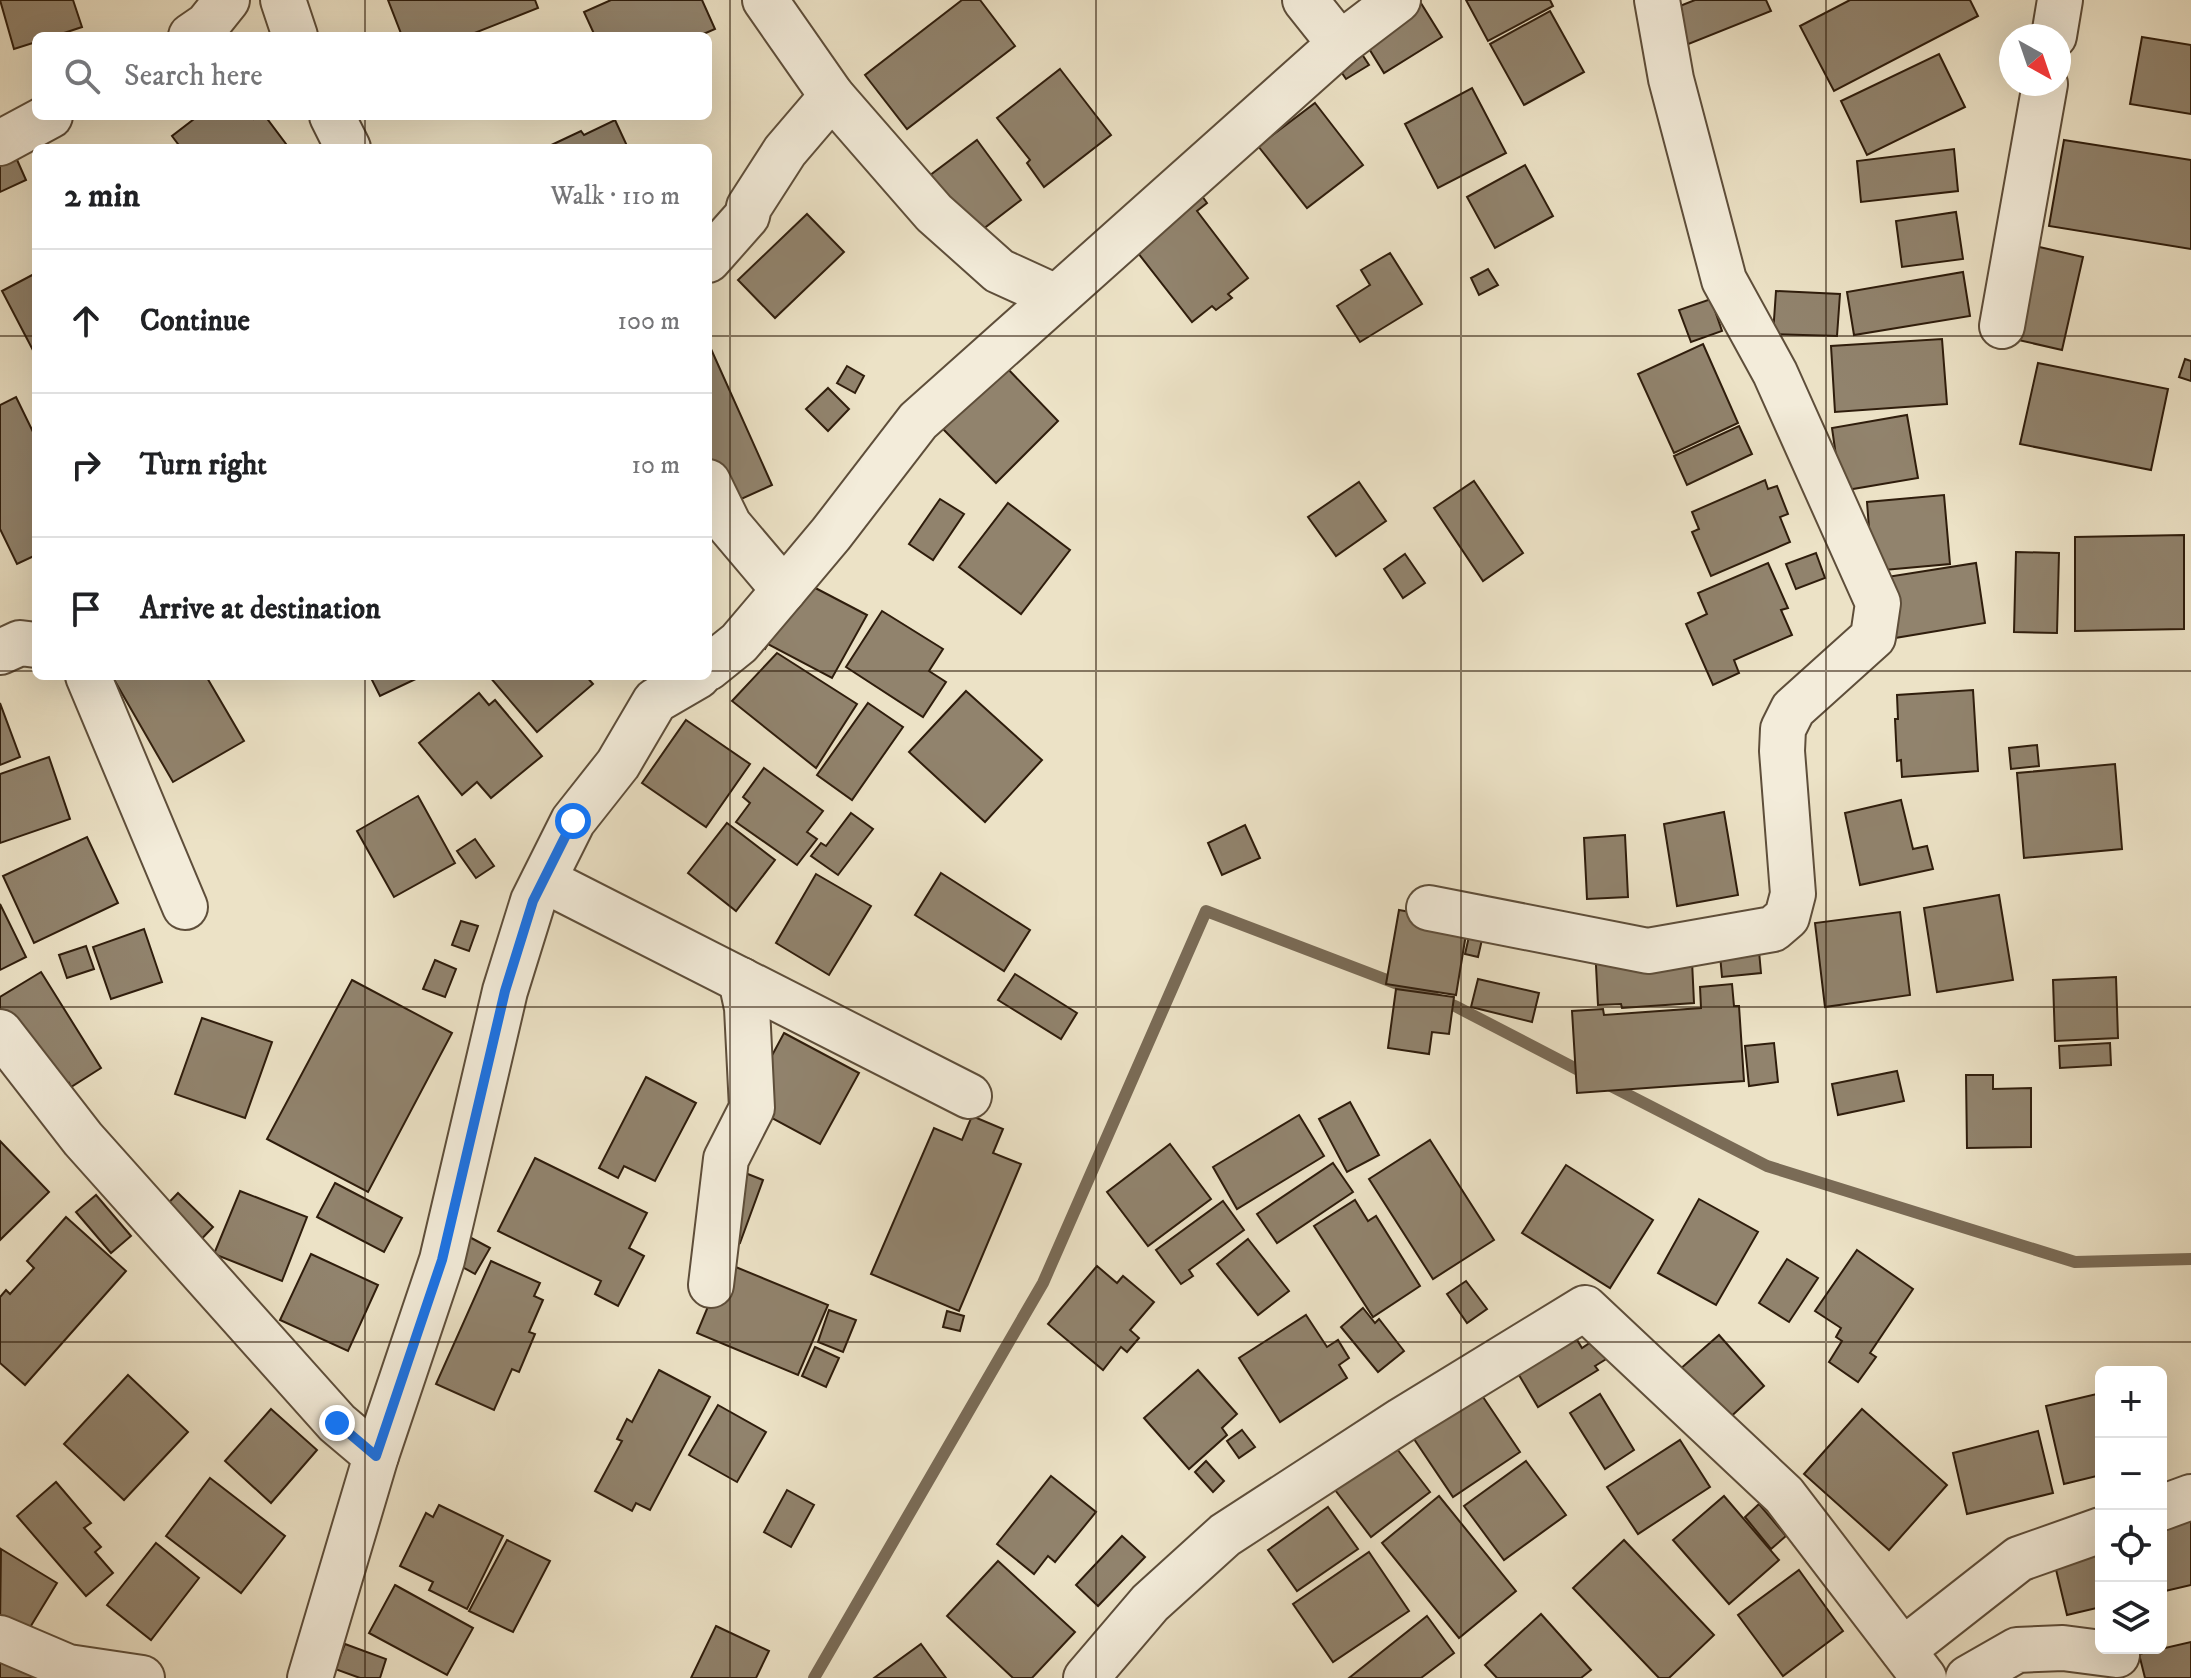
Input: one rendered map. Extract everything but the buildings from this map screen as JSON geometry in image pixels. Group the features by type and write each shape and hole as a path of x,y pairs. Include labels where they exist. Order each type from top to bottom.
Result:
{"street":[{"path":"197,32 207,25 227,0"},
{"path":"283,0 294,32"},
{"path":"765,0 832,96 944,223 999,271 1056,297"},
{"path":"1305,0 1340,44"},
{"path":"712,665 739,643 784,590 918,421 1340,44 1398,0"},
{"path":"1429,908 1648,951 1773,929 1787,917 1793,894 1783,729 1793,709 1873,637 1878,603 1775,373 1724,280 1671,79 1657,0"},
{"path":"2056,24 2060,0"},
{"path":"712,255 747,216 749,207 785,151 832,96"},
{"path":"2002,326 2043,96"},
{"path":"0,143 43,120"},
{"path":"334,120 346,144"},
{"path":"712,490 729,525 784,590"},
{"path":"0,652 20,643 32,644"},
{"path":"90,680 185,907"},
{"path":"310,1678 376,1456 442,1260 505,991 533,901 573,821 618,764 647,688 681,680"},
{"path":"544,880 969,1096"},
{"path":"711,1285 726,1159 752,1108 747,1008 741,980"},
{"path":"0,1032 104,1163 337,1423 376,1456"},
{"path":"1086,1678 1150,1603 1225,1535 1402,1420 1585,1308 1784,1495 1914,1664 2019,1559 2095,1532"},
{"path":"2167,1506 2191,1497"},
{"path":"0,1638 68,1667 142,1678"},
{"path":"1968,1678 2017,1650 2063,1648 2117,1655"}],"waterway":[{"path":"814,1678 1043,1283 1206,911 1455,1006 1588,1075"},
{"path":"1605,1083 1767,1166 2075,1262 2191,1259"}],"route":[{"path":"337,1423 376,1456 442,1260 505,991 533,901 573,821"}]}
